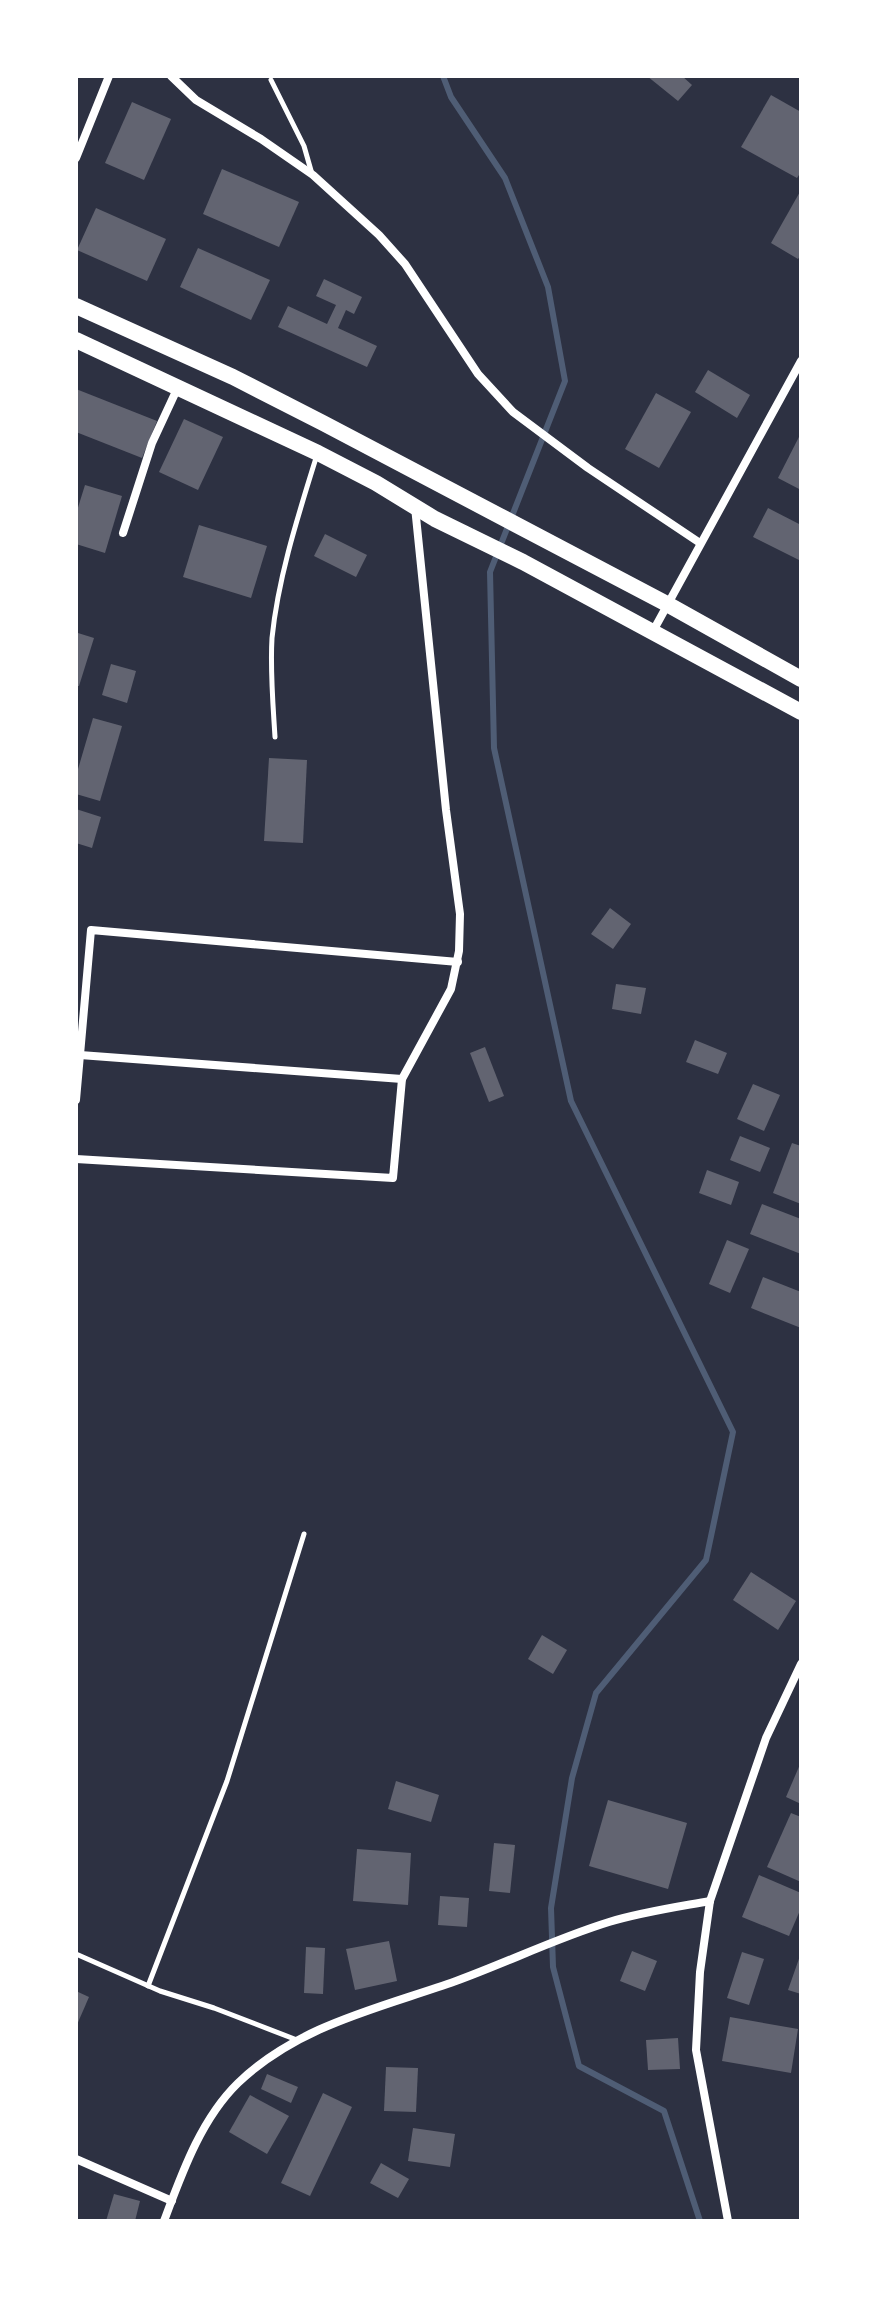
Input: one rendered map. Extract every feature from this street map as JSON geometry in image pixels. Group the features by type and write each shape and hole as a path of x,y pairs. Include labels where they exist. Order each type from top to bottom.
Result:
{"highway":[{"path":"76,306 233,377 667,604 801,679"},
{"path":"76,340 318,453 435,519 523,562 801,712"}],"street":[{"path":"76,158 109,76"},
{"path":"171,76 196,100 261,139 348,204 405,264 478,374 513,412 609,483 700,543"},
{"path":"652,633 801,361"},
{"path":"123,533 152,443 178,386"},
{"path":"76,1159 393,1178 402,1079 451,989 458,962 460,914 446,810 415,506"},
{"path":"76,1100 91,930 458,962"},
{"path":"80,1055 402,1079"},
{"path":"728,2221 696,2050 697,2000 710,1901 754,1770 778,1709 801,1664"},
{"path":"164,2221 205,2127 221,2101 253,2069 297,2040 365,2010 576,1934 632,1916 710,1901"},
{"path":"76,2160 172,2201"}],"lane":[{"path":"271,80 304,146 313,175"},
{"path":"275,737 271,685 272,637 279,594 318,453"},
{"path":"148,1986 227,1781 304,1534"},
{"path":"76,1954 148,1986 297,2040"}],"building":[{"path":"647,76 682,76 692,85 678,101"},
{"path":"771,95 801,112 801,172 797,178 741,147"},
{"path":"132,102 171,119 144,180 105,163"},
{"path":"222,169 299,202 279,247 203,214"},
{"path":"801,190 801,255 798,259 771,243"},
{"path":"96,208 166,239 147,281 77,250"},
{"path":"198,248 270,280 251,320 180,287"},
{"path":"324,279 362,297 354,314 346,310 338,328 377,346 367,367 278,327 288,306 327,324 336,305 316,296"},
{"path":"708,370 750,395 737,418 695,392"},
{"path":"76,389 157,421 142,458 76,432"},
{"path":"656,393 691,412 659,468 625,449"},
{"path":"184,419 223,437 198,490 159,472"},
{"path":"801,433 801,490 778,478"},
{"path":"85,485 122,496 105,553 76,544 76,514"},
{"path":"768,508 801,525 801,561 753,537"},
{"path":"199,525 267,546 251,598 183,577"},
{"path":"325,534 367,555 356,577 314,556"},
{"path":"78,633 94,638 79,686 76,686"},
{"path":"111,664 136,671 127,703 102,695"},
{"path":"93,718 122,726 100,801 76,794 76,776"},
{"path":"269,758 307,760 303,843 264,841"},
{"path":"76,809 101,817 92,848 76,843"},
{"path":"610,908 631,924 613,949 591,934"},
{"path":"616,984 646,988 641,1014 612,1009"},
{"path":"695,1040 727,1053 718,1074 686,1062"},
{"path":"485,1047 504,1096 489,1102 470,1053"},
{"path":"753,1084 780,1095 764,1131 737,1119"},
{"path":"740,1136 770,1148 760,1172 730,1160"},
{"path":"792,1143 801,1146 801,1204 773,1193"},
{"path":"707,1170 739,1182 731,1205 699,1193"},
{"path":"762,1204 801,1219 801,1254 750,1234"},
{"path":"727,1240 749,1249 730,1293 709,1284"},
{"path":"763,1277 801,1292 801,1328 751,1308"},
{"path":"751,1572 796,1601 778,1630 733,1600"},
{"path":"542,1635 567,1650 553,1674 528,1659"},
{"path":"801,1762 801,1804 786,1797"},
{"path":"396,1781 439,1795 431,1822 388,1809"},
{"path":"608,1800 687,1823 668,1889 589,1866"},
{"path":"791,1813 801,1817 801,1882 767,1867"},
{"path":"494,1843 515,1845 510,1893 489,1891"},
{"path":"357,1849 411,1853 408,1905 353,1901"},
{"path":"759,1875 801,1893 801,1908 789,1936 742,1917"},
{"path":"440,1896 469,1898 467,1927 438,1925"},
{"path":"389,1941 397,1981 355,1990 346,1949"},
{"path":"306,1947 325,1948 323,1994 304,1993"},
{"path":"632,1951 657,1961 645,1991 620,1981"},
{"path":"742,1952 764,1959 749,2005 727,1998"},
{"path":"801,1953 801,1994 788,1990"},
{"path":"76,1991 89,1997 76,2027"},
{"path":"730,2017 798,2029 791,2073 722,2061"},
{"path":"678,2038 680,2069 648,2070 646,2040"},
{"path":"386,2067 418,2068 416,2112 384,2111"},
{"path":"267,2074 298,2087 291,2103 261,2089"},
{"path":"323,2093 352,2107 310,2196 281,2183"},
{"path":"250,2095 289,2116 267,2154 229,2132"},
{"path":"413,2128 455,2134 450,2167 408,2161"},
{"path":"381,2163 409,2179 398,2198 370,2183"},
{"path":"114,2194 140,2201 135,2221 106,2221"}],"waterway":[{"path":"443,76 451,97 505,178 548,287 565,381 490,572 494,748 571,1101 733,1432 706,1560 596,1693 572,1778 551,1908 553,1967 579,2066 664,2111 700,2221"}]}
